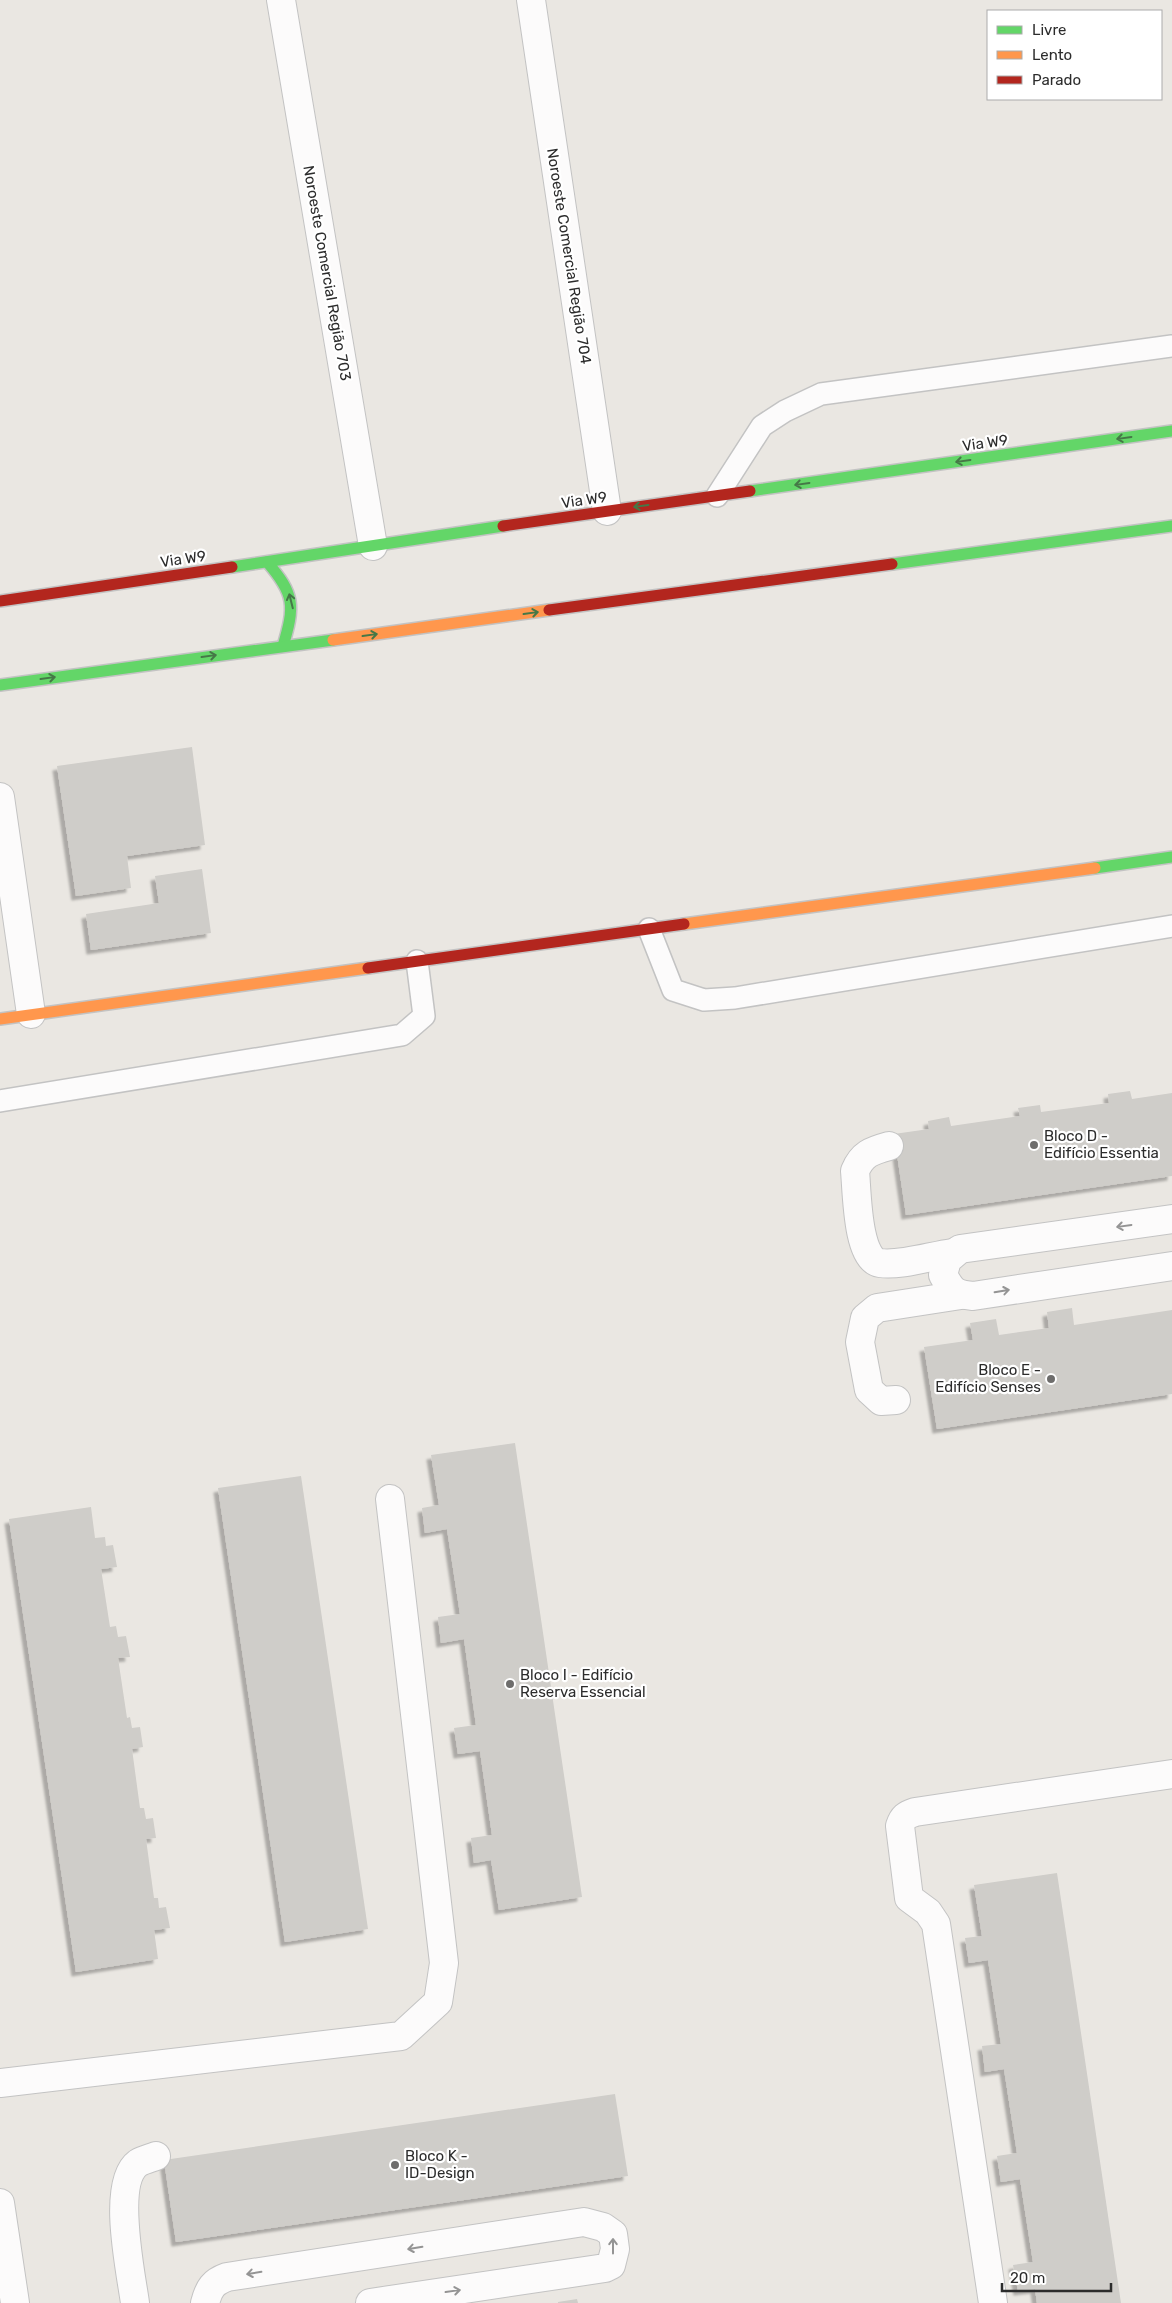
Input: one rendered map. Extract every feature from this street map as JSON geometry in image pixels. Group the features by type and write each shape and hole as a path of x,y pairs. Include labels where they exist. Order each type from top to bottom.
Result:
{"street":[{"name":"Noroeste Comercial Região 703","path":"281,0 373,546"},
{"name":"Noroeste Comercial Região 704","path":"530,0 608,511"},
{"name":"Via W9","path":"0,601 608,511 1172,431"},
{"path":"0,685 1172,526"},
{"path":"267,562 287,584 294,610 284,646"},
{"path":"0,797 8,911 31,1014"},
{"path":"0,1019 1172,857"},
{"path":"889,1146 870,1151 859,1160 855,1171 863,1246 869,1258 878,1263 891,1263 952,1253 960,1249 1172,1219"},
{"path":"952,1253 947,1260 944,1275 952,1290 961,1295"},
{"path":"896,1400 881,1401 869,1390 860,1342 865,1318 877,1308 961,1295 973,1296 1172,1266"},
{"path":"0,2082 401,2036 438,2002 444,1963 390,1499"},
{"path":"993,2303 936,1924 928,1912 909,1898 900,1826 902,1820 905,1816 915,1812 1172,1774"},
{"path":"135,2303 123,2214 126,2182 137,2164 156,2156"},
{"path":"0,2203 15,2303"},
{"path":"205,2303 210,2288 216,2281 227,2277 584,2222 603,2227 613,2234 615,2249 611,2264 605,2268 370,2303"}],"lane":[{"path":"717,496 762,426 785,411 821,394 1172,346"},
{"path":"649,929 673,990 704,1000 744,996 1172,926"},
{"path":"0,1101 402,1036 424,1016 417,961"}],"building":[{"path":"192,747 205,845 127,856 131,888 76,896 57,766"},
{"path":"202,869 211,933 91,950 86,914 159,903 155,876"},
{"name":"Bloco D - Edifício Essentia","path":"1130,1091 1132,1099 1172,1093 1172,1176 906,1215 894,1134 929,1129 928,1121 949,1117 951,1126 1020,1116 1018,1108 1040,1105 1041,1112 1109,1103 1108,1094"},
{"name":"Bloco E - Edifício Senses","path":"1072,1308 1074,1325 1172,1310 1172,1394 937,1429 924,1347 973,1340 970,1323 996,1319 999,1335 1049,1328 1047,1312"},
{"name":"Bloco I - Edifício Reserva Essencial","path":"515,1443 582,1897 499,1910 491,1860 474,1863 471,1838 492,1835 480,1751 458,1754 454,1728 476,1725 464,1639 441,1643 438,1617 460,1614 447,1529 425,1533 422,1508 439,1505 431,1455"},
{"path":"301,1476 368,1929 285,1942 218,1488"},
{"path":"91,1507 95,1538 105,1537 106,1546 113,1545 117,1567 101,1569 110,1627 116,1626 118,1637 126,1636 130,1657 118,1658 127,1718 130,1717 132,1728 140,1727 143,1747 132,1749 140,1808 144,1808 146,1819 153,1818 156,1838 146,1839 154,1898 158,1898 159,1908 166,1907 170,1928 154,1930 158,1959 76,1972 9,1519"},
{"path":"1057,1873 1121,2303 1037,2303 1035,2289 1018,2291 1013,2265 1033,2262 1020,2179 1001,2182 997,2156 1017,2153 1004,2069 985,2072 982,2046 1001,2044 988,1960 969,1963 965,1938 982,1936 974,1885"},
{"name":"Bloco K - ID-Design","path":"615,2094 628,2176 176,2242 164,2160"},
{"path":"577,2299 578,2303 558,2303 558,2302"}],"traffic: fast":[{"path":"750,491 1172,431"},
{"path":"232,567 503,526"},
{"path":"892,564 1172,526"},
{"path":"267,562 283,583 290,601 290,620 283,646"},
{"path":"0,685 333,640"},
{"path":"1095,868 1172,857"}],"traffic: slow":[{"path":"333,640 549,610"},
{"path":"684,924 1095,868"},
{"path":"0,1019 368,968"}],"traffic: jam":[{"path":"503,526 750,491"},
{"path":"549,610 892,564"},
{"path":"0,601 232,567"},
{"path":"368,968 684,924"}],"place":[{"name":"Bloco D - Edifício Essentia","path":"1034,1145"},
{"name":"Bloco E - Edifício Senses","path":"1051,1379"},
{"name":"Bloco I - Edifício Reserva Essencial","path":"510,1684"},
{"name":"Bloco K - ID-Design","path":"395,2165"}]}
